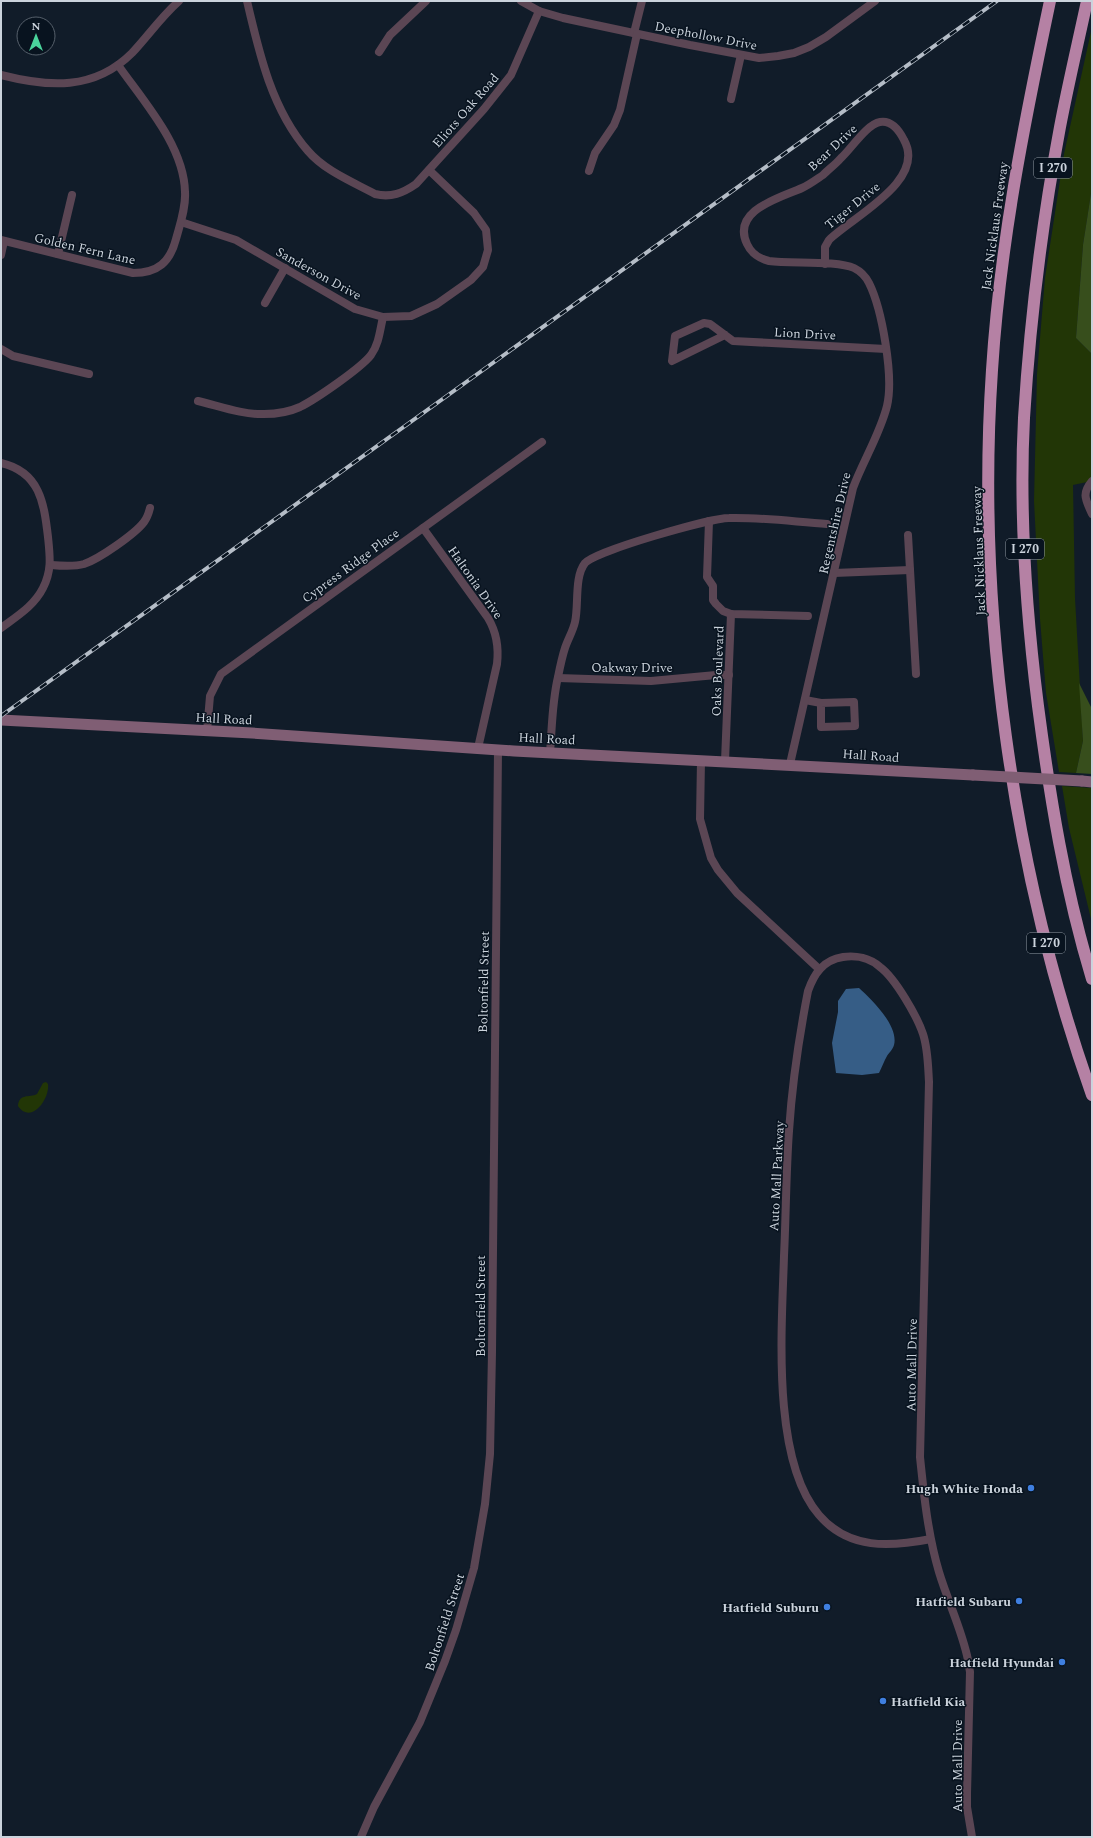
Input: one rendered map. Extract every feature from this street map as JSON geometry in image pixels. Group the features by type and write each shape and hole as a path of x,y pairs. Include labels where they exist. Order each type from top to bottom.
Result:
{"highway":[{"name":"Jack Nicklaus Freeway","path":"1050,1 1013,184 996,322 989,423 991,580 1002,700 1018,814 1050,956 1092,1094"},
{"name":"I 270","path":"1087,1 1060,125 1042,238 1030,344 1024,420 1023,475 1029,622 1042,740 1064,867 1092,979"}],"main road":[{"name":"Hall Road","path":"1,720 207,731 550,753 790,764 1087,782"}],"street":[{"path":"1,74 30,82 60,84 80,82 118,65 132,52 169,9 179,1"},
{"name":"Eliots Oak Road","path":"247,1 259,53 269,83 290,125 309,152 324,165 380,196 404,192 416,184 484,109 511,75 540,12"},
{"path":"379,52 390,35 426,1"},
{"name":"Deephollow Drive","path":"521,1 540,12 635,34 759,58 778,56 804,49 826,37 875,1"},
{"path":"589,171 594,153 614,125 620,110 642,1"},
{"path":"731,100 741,55"},
{"name":"Golden Fern Lane","path":"3,240 133,273 146,273 158,269 172,252 181,222 186,193 182,165 170,139 118,65"},
{"name":"Bear Drive","path":"746,221 756,209 804,187 822,175 841,158 872,125 880,122 888,122 894,126"},
{"name":"Tiger Drive","path":"824,264 825,248 829,240 881,200 903,175 908,165 908,150 906,143 894,126"},
{"name":"Sanderson Drive","path":"181,222 236,240 355,308 383,317 411,316 437,304 471,280 483,267 488,250 486,230 474,213 429,170"},
{"path":"58,254 72,195"},
{"name":"Regentshire Drive","path":"746,221 744,236 746,243 753,252 762,259 786,263 850,266 866,278 874,297 886,349 890,381 887,406 853,488 790,764"},
{"path":"1,255 3,240"},
{"path":"265,303 285,268"},
{"path":"198,401 262,414 281,413 299,407 314,399 361,365 371,355 377,343 383,317"},
{"name":"Lion Drive","path":"725,335 672,361 675,336 704,323 710,324 725,335 733,341 886,349"},
{"path":"1,349 13,356 89,374"},
{"name":"Cypress Ridge Place","path":"207,731 210,696 214,684 221,674 542,442"},
{"path":"1,463 22,472 31,480 42,498 45,509 51,565 48,578 36,600 1,628"},
{"path":"1092,481 1086,488 1084,494 1092,514"},
{"path":"51,565 71,566 84,564 99,558 135,532 145,521 150,508"},
{"path":"550,753 554,692 565,647 575,623 576,598 584,564 598,555 709,521 729,518 826,524"},
{"name":"Oaks Boulevard","path":"709,521 707,577 713,586 713,600 723,611 731,614 725,761"},
{"name":"Haltonia Drive","path":"423,528 494,628 499,652 478,748"},
{"path":"908,535 916,674"},
{"path":"834,573 910,570"},
{"path":"731,614 808,616"},
{"name":"Oakway Drive","path":"558,678 651,681 729,675"},
{"path":"805,700 821,703 854,702 855,726 822,726 821,703"},
{"name":"Boltonfield Street","path":"361,1837 374,1807 420,1722 446,1661 474,1568 485,1504 490,1454 492,1360 498,750"},
{"path":"701,760 700,820 711,858 718,870 737,893 819,969"},
{"name":"Auto Mall Drive","path":"819,969 830,961 847,956 869,960 880,966 886,972 914,1012 923,1034 927,1055 929,1082 920,1457 924,1497 931,1539 939,1571 968,1660 970,1672 967,1807 972,1837"},
{"name":"Auto Mall Parkway","path":"819,969 813,976 808,991 803,1016 789,1131 782,1374 788,1436 794,1466 807,1498 818,1515 835,1529 862,1542 877,1545 892,1546 931,1539"}],"green space":[{"path":"1092,27 1092,187 1083,245 1076,338 1092,354 1092,481 1073,485 1075,598 1083,741 1076,773 1059,772 1046,693 1040,619 1034,501 1037,374 1045,278 1064,154"},
{"path":"1092,187 1092,354 1076,338 1083,245"},
{"path":"1079,683 1092,709 1092,774 1076,773 1083,741"},
{"path":"1062,786 1092,788 1092,923 1069,828"},
{"path":"46,1082 48,1084 48,1090 43,1103 34,1111 28,1113 23,1111 18,1106 20,1099 37,1094 43,1083"}],"water":[{"path":"859,988 871,999 889,1022 894,1038 894,1045 879,1073 862,1075 836,1073 832,1043 838,1012 838,1001 846,989"}],"railway":[{"path":"1,716 997,1"}],"place":[{"name":"Hugh White Honda","path":"1031,1488"},
{"name":"Hatfield Subaru","path":"1019,1601"},
{"name":"Hatfield Suburu","path":"827,1607"},
{"name":"Hatfield Hyundai","path":"1062,1662"},
{"name":"Hatfield Kia","path":"883,1701"}]}
